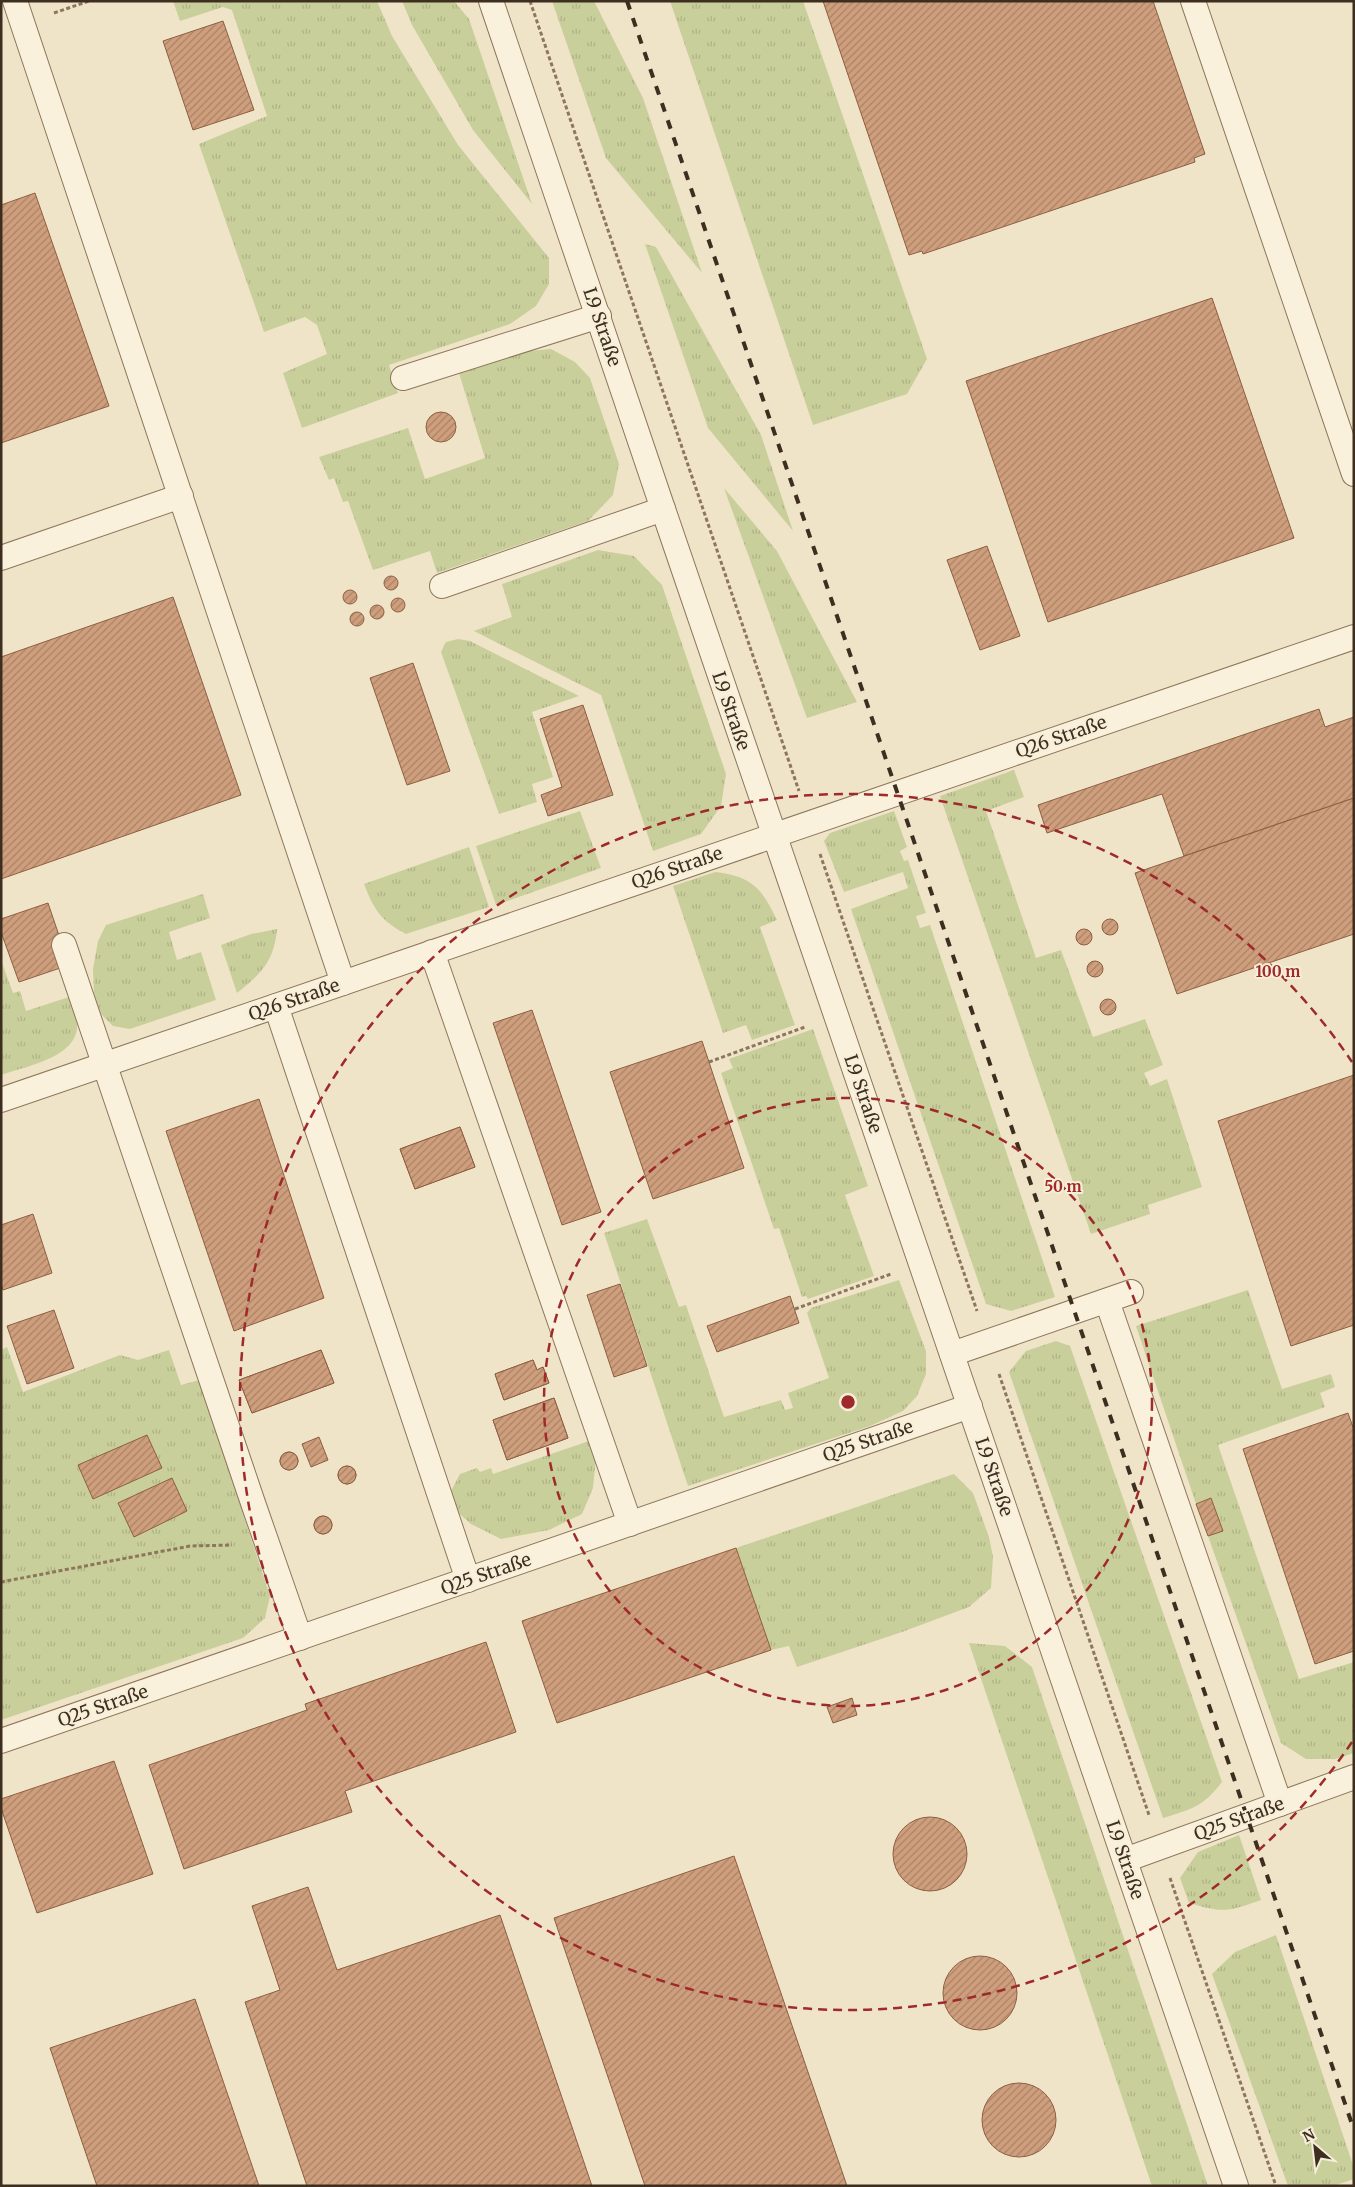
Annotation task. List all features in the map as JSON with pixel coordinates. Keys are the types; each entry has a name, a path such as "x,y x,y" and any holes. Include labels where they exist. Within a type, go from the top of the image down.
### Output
{"lane":[{"path":"16,1 343,983"},
{"name":"L9 Straße","path":"491,1 1236,2186"},
{"path":"1193,1 1354,474"},
{"path":"403,378 598,316"},
{"path":"1,558 181,496"},
{"path":"442,586 663,510"},
{"name":"Q26 Straße","path":"1,1100 1354,637"},
{"path":"64,945 300,1638"},
{"path":"432,952 630,1524"},
{"path":"276,1006 468,1580"},
{"path":"952,1354 1131,1292"},
{"path":"1106,1301 1280,1804"},
{"name":"Q25 Straße","path":"1,1741 970,1406"},
{"name":"Q25 Straße","path":"1125,1860 1354,1777"}],"path":[{"path":"530,1 1276,2186"},
{"path":"709,1062 837,1016"},
{"path":"795,1309 921,1264"},
{"path":"1,1582 190,1546 267,1544"}],"green space":[{"path":"173,1 377,1 392,36 458,145 549,258 549,284 536,306 510,324 389,365 398,393 302,428 283,373 327,354 317,325 305,317 264,332 199,144 267,116 232,10 223,7 180,21"},
{"path":"402,1 454,1 469,19 532,204 473,130 412,25"},
{"path":"552,1 594,1 643,98 702,273 606,158"},
{"path":"670,1 803,1 927,359 907,394 813,425"},
{"path":"645,244 656,247 761,435 793,531 708,428"},
{"path":"551,349 575,362 590,378 619,464 613,495 588,521 437,573 430,551 373,570 348,501 343,502 334,478 329,480 319,457 408,428 425,479 485,458 459,373 519,352"},
{"path":"724,488 777,551 857,702 807,718"},
{"path":"598,550 634,556 662,585 726,774 721,806 701,834 653,851 601,695 474,631 512,617 502,584"},
{"path":"458,639 470,641 579,696 532,712 553,777 532,784 537,802 499,814 441,652 446,642"},
{"path":"1014,770 1024,797 986,811 1036,958 1061,950 1093,1037 1145,1019 1163,1065 1144,1073 1150,1086 1167,1079 1202,1187 1148,1205 1150,1214 1091,1234 940,796"},
{"path":"580,811 601,868 496,905 476,846"},
{"path":"894,811 907,847 900,851 904,861 908,860 926,913 916,916 920,928 930,925 1055,1297 1011,1311 986,1304 851,909 908,888 903,872 844,892 824,841 830,833"},
{"path":"469,847 489,907 406,934 379,914 364,884"},
{"path":"715,872 738,877 754,885 772,909 777,920 760,927 795,1025 752,1040 746,1025 723,1033 673,886"},
{"path":"203,894 210,918 169,932 177,960 201,952 216,1000 130,1029 113,1026 101,1014 94,993 93,969 98,941 106,925"},
{"path":"277,929 270,958 260,972 237,993 221,945 251,934"},
{"path":"1,960 13,993 20,991 26,1011 69,997 77,1023 76,1035 61,1052 37,1064 1,1075"},
{"path":"813,1029 868,1186 845,1195 874,1276 808,1299 806,1296 802,1297 779,1228 774,1229 721,1073 733,1068 729,1059"},
{"path":"647,1219 679,1307 686,1305 724,1417 781,1400 785,1410 793,1408 788,1393 829,1378 807,1313 811,1308 899,1280 926,1351 926,1374 917,1396 903,1411 870,1426 688,1486 604,1233"},
{"path":"1248,1290 1282,1389 1331,1374 1335,1387 1320,1393 1325,1407 1218,1445 1299,1679 1354,1662 1354,1753 1335,1759 1306,1759 1281,1743 1208,1536 1222,1531 1211,1498 1196,1504 1136,1326"},
{"path":"1056,1341 1070,1346 1222,1782 1203,1802 1163,1818 1009,1372 1026,1351"},
{"path":"7,1347 23,1392 120,1355 138,1360 169,1350 181,1385 199,1380 270,1596 265,1618 243,1638 1,1720 1,1350"},
{"path":"589,1441 596,1456 593,1488 582,1514 549,1530 501,1539 471,1524 454,1509 451,1491 460,1474 477,1468 480,1472 491,1468 493,1474"},
{"path":"954,1474 973,1493 989,1537 993,1557 991,1588 969,1607 902,1632 797,1667 789,1646 771,1650 736,1548"},
{"path":"969,1643 1005,1646 1032,1667 1208,2186 1152,2186"},
{"path":"1239,1835 1261,1900 1225,1910 1189,1903 1180,1878 1198,1852"},
{"path":"1276,1935 1354,2168 1354,2179 1333,2186 1288,2186 1212,1974 1235,1952"}],"building":[{"path":"823,1 1153,1 1205,154 1194,158 1195,162 923,254 922,251 909,255"},
{"path":"223,21 254,110 193,130 163,41"},
{"path":"35,193 109,406 1,443 1,205"},
{"path":"1212,298 1294,538 1048,622 966,381"},
{"path":"441,412 447,413 455,421 455,433 447,441 441,442 435,441 427,433 426,427 427,421 435,413"},
{"path":"987,546 1020,636 980,650 947,560"},
{"path":"388,576 394,576 398,583 394,590 388,590 384,586 384,580"},
{"path":"347,590 353,590 357,597 353,604 347,604 343,600 343,594"},
{"path":"173,597 241,795 1,879 1,657"},
{"path":"395,598 401,598 405,605 401,612 395,612 391,608 391,602"},
{"path":"374,605 380,605 384,612 380,619 374,619 370,615 370,609"},
{"path":"354,612 360,612 364,619 360,626 354,626 350,622 350,616"},
{"path":"413,663 450,771 407,785 370,678"},
{"path":"583,705 613,795 548,816 541,795 562,787 540,719"},
{"path":"1319,709 1325,727 1354,717 1354,798 1184,856 1162,794 1047,833 1038,805"},
{"path":"1354,798 1354,934 1177,994 1135,873"},
{"path":"48,903 69,965 19,982 1,932 1,919"},
{"path":"1107,919 1113,919 1118,924 1116,933 1107,935 1102,930 1102,924"},
{"path":"1081,929 1087,929 1092,934 1090,943 1081,945 1076,940 1076,934"},
{"path":"1092,961 1098,961 1103,966 1101,975 1092,977 1087,972 1087,966"},
{"path":"1105,999 1111,999 1116,1004 1114,1013 1105,1015 1100,1010 1100,1004"},
{"path":"532,1010 601,1212 562,1225 493,1023"},
{"path":"702,1041 744,1168 653,1199 610,1072"},
{"path":"1354,1075 1354,1325 1291,1346 1218,1121"},
{"path":"259,1099 324,1298 234,1331 166,1131"},
{"path":"460,1127 475,1167 415,1189 400,1149"},
{"path":"460,1127 475,1167 415,1189 400,1149"},
{"path":"33,1214 52,1273 3,1290 1,1284 1,1225"},
{"path":"620,1284 647,1366 614,1377 587,1295"},
{"path":"790,1296 799,1323 717,1352 707,1326"},
{"path":"54,1310 74,1368 27,1384 7,1326"},
{"path":"321,1350 334,1383 252,1413 239,1380"},
{"path":"321,1350 334,1383 252,1413 239,1380"},
{"path":"533,1360 537,1370 543,1367 549,1383 504,1400 495,1374"},
{"path":"533,1360 537,1370 543,1367 549,1383 504,1400 495,1374"},
{"path":"554,1398 568,1438 507,1460 493,1420"},
{"path":"554,1398 568,1438 507,1460 493,1420"},
{"path":"1348,1413 1354,1430 1354,1651 1315,1664 1243,1449"},
{"path":"147,1435 162,1468 93,1499 78,1465"},
{"path":"319,1437 328,1460 311,1467 302,1444"},
{"path":"289,1452 295,1455 298,1461 295,1467 289,1470 283,1467 280,1461 283,1455"},
{"path":"289,1452 295,1455 298,1461 295,1467 289,1470 283,1467 280,1461 283,1455"},
{"path":"347,1466 353,1469 356,1475 353,1481 347,1484 341,1481 338,1475 341,1469"},
{"path":"347,1466 353,1469 356,1475 353,1481 347,1484 341,1481 338,1475 341,1469"},
{"path":"172,1478 187,1511 134,1537 118,1503"},
{"path":"1211,1498 1223,1531 1208,1536 1196,1504"},
{"path":"323,1516 329,1519 332,1525 329,1531 323,1534 317,1531 314,1525 317,1519"},
{"path":"323,1516 329,1519 332,1525 329,1531 323,1534 317,1531 314,1525 317,1519"},
{"path":"736,1548 771,1650 557,1723 522,1621"},
{"path":"486,1642 516,1732 345,1791 352,1812 184,1869 149,1765 307,1710 305,1704"},
{"path":"852,1698 857,1715 833,1723 827,1707"},
{"path":"114,1761 153,1874 37,1913 1,1808 1,1799"},
{"path":"923,1817 937,1817 951,1823 961,1833 967,1847 965,1868 951,1885 937,1891 923,1891 909,1885 899,1875 893,1861 893,1847 899,1833 909,1823"},
{"path":"734,1856 847,2186 645,2186 554,1918"},
{"path":"308,1887 337,1970 500,1915 592,2186 307,2186 245,2002 280,1990 252,1906"},
{"path":"973,1956 987,1956 1001,1962 1011,1972 1017,1986 1015,2007 1001,2024 987,2030 973,2030 959,2024 949,2014 943,2000 943,1986 949,1972 959,1962"},
{"path":"195,1999 259,2186 97,2186 50,2048"},
{"path":"1012,2083 1026,2083 1040,2089 1050,2099 1056,2113 1054,2134 1040,2151 1026,2157 1012,2157 998,2151 988,2141 982,2127 982,2113 988,2099 998,2089"}],"railway":[{"path":"627,1 1354,2130"}]}
